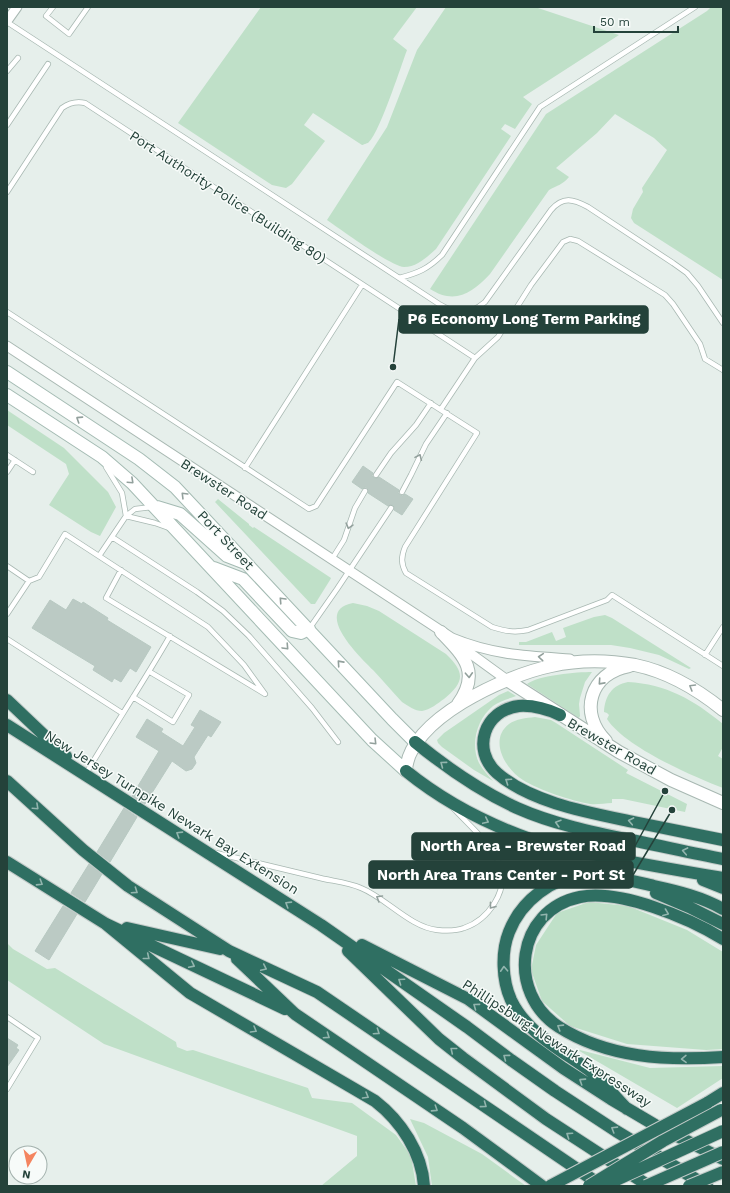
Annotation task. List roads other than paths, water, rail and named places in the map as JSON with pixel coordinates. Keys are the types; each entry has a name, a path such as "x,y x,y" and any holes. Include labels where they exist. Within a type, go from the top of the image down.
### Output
{"highway":[{"path":"7,700 85,775"},
{"path":"560,715 545,709 525,706 510,708 497,714 488,725 484,737 484,750 492,768 503,778 516,786 536,796 563,806 683,832 723,839"},
{"path":"7,712 85,775"},
{"name":"New Jersey Turnpike Newark Bay Extension","path":"7,725 321,925"},
{"path":"416,742 450,770 508,804 534,815 596,833 723,859"},
{"path":"406,771 445,799 487,822 531,839 563,848 723,878"},
{"path":"7,781 99,865 147,899 229,951 317,992 603,1186 723,1131"},
{"path":"7,862 106,924 295,1014 463,1128 542,1186"},
{"path":"644,864 688,876 723,888"},
{"path":"627,1109 590,1071 552,1045 526,1022 511,999 504,975 504,950 508,934 515,919 525,905 538,893 566,879 585,876 603,876 660,887 697,898 723,909"},
{"path":"603,876 657,893 701,912 723,924"},
{"path":"723,939 695,925 643,904 605,896 580,896 565,901 550,910 540,921 531,935 526,947 524,968 530,995 546,1017 567,1032 587,1041 619,1052 640,1056 673,1059 723,1057"},
{"path":"106,924 229,951 295,1014"},
{"path":"106,924 190,993 375,1101 384,1108 393,1117 413,1148 423,1173 424,1186"},
{"path":"321,925 439,1039 478,1070 546,1119 648,1186 723,1152"},
{"path":"321,925 466,1026 555,1091 616,1131 708,1186"},
{"name":"Phillipsburg-Newark Expressway","path":"321,925 468,999 563,1068 627,1109 723,1159"},
{"path":"550,1186 707,1103 723,1093"},
{"path":"589,1186 663,1141 722,1109"},
{"path":"689,1186 723,1172"}],"main road":[{"name":"Port Street","path":"7,372 164,477 186,498 309,629 388,716 416,742"},
{"name":"Port Street","path":"7,395 119,470 156,507 372,740 406,771"},
{"path":"156,507 180,514 227,556 249,565"},
{"path":"212,567 243,579 292,631 301,633 309,629"},
{"path":"441,632 462,656 469,671 469,684 462,698 455,707"},
{"name":"Brewster Road","path":"406,771 408,757 416,742 436,722 455,707 507,680 551,666 594,662 635,665 659,672 683,682 701,693 723,710"},
{"path":"619,752 599,733 591,716 591,703 595,690 604,678 616,670 635,665"},
{"name":"Brewster Road","path":"507,680 619,752 671,780 723,803"}],"street":[{"path":"7,22 13,9"},
{"name":"Brewster Road","path":"7,346 441,632 507,680"},
{"name":"Brewster Road","path":"441,632 464,643 496,652 594,662"}],"lane":[{"path":"53,7 46,16 69,34 88,7"},
{"path":"399,278 416,274 427,268 442,255 540,107 695,7"},
{"path":"7,22 445,308 457,313 472,312 490,298 555,206 563,201 572,201 588,208 680,268 698,286 723,323"},
{"path":"7,71 18,58"},
{"path":"7,125 48,64"},
{"name":"Port Authority Police (Building 80)","path":"7,192 62,108 70,103 80,102 89,106 474,358"},
{"path":"441,409 474,358 498,337 535,280 563,242 570,239 578,241 665,295 673,304 700,344 705,359 723,370"},
{"path":"244,468 362,285"},
{"path":"7,312 244,468 307,508 312,509 316,506 397,382 478,433 405,547 401,560 402,566 406,573 492,627 505,631 517,632 528,630 607,600 612,595 723,666"},
{"path":"376,475 388,457 416,425 431,403"},
{"path":"402,492 426,444 447,413"},
{"path":"7,455 32,472"},
{"path":"99,456 122,493 126,516"},
{"path":"7,472 15,460"},
{"path":"332,560 344,540 355,508 365,491"},
{"path":"99,556 126,516 135,509 156,507"},
{"path":"309,629 391,508"},
{"path":"126,516 155,523 179,532"},
{"path":"7,614 29,581 39,577 65,534 121,570 208,627 244,665 265,694 106,598 121,570"},
{"path":"112,537 197,592 223,611 249,636 312,708 338,742"},
{"path":"7,566 29,581"},
{"path":"705,655 723,628"},
{"path":"85,775 122,713 150,672 170,636"},
{"path":"7,639 122,713"},
{"path":"133,697 173,722 189,696 150,672"},
{"path":"204,850 360,888 426,927 436,930 458,930 475,922 491,908 498,898 501,888 501,870 499,864 486,844 445,799"},
{"path":"7,1017 38,1038 7,1089"}],"place":[{"name":"P6 Economy Long Term Parking","path":"393,367"},
{"name":"North Area - Brewster Road","path":"665,791"},
{"name":"North Area Trans Center - Port St","path":"672,810"}]}
